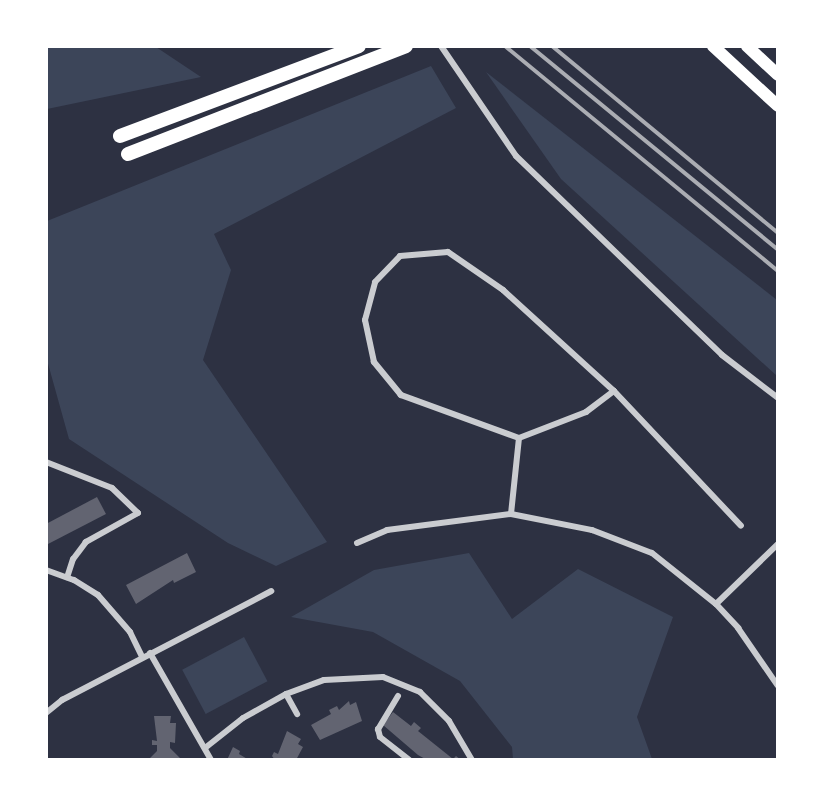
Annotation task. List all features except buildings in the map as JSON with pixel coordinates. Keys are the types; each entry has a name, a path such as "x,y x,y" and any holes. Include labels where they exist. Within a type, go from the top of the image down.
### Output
{"highway":[{"path":"120,136 359,46"},
{"path":"128,154 406,46"}],"main road":[{"path":"712,46 777,106"},
{"path":"747,46 777,75"}],"street":[{"path":"441,46 516,156 722,355 777,398"},
{"path":"614,391 586,412 519,438 401,395 374,362 365,320 375,282 400,256 448,252 503,290 614,391 741,526"},
{"path":"512,514 519,438"},
{"path":"46,462 112,488 138,513 86,542 73,559 67,577"},
{"path":"357,543 387,530 512,514 592,530 652,553 716,604 738,628 777,686"},
{"path":"716,604 777,544"},
{"path":"46,570 87,587 111,607 142,657"},
{"path":"46,713 62,700 271,591"},
{"path":"150,653 211,759"},
{"path":"205,748 243,718 285,694 324,680 383,677 420,692 449,721 472,759"},
{"path":"285,694 297,714"},
{"path":"398,696 378,729 380,737 409,759"}],"shaded area":[{"path":"46,47 156,47 201,77 47,109"},
{"path":"431,66 456,108 214,234 231,270 203,360 327,542 276,566 228,543 69,439 47,360 47,221"},
{"path":"486,72 777,300 777,376 561,179"},
{"path":"469,553 512,619 578,569 673,617 637,717 652,759 513,759 512,747 460,681 373,632 291,617 374,570"},
{"path":"244,637 267,681 206,714 182,670"}],"railway":[{"path":"505,46 778,271"},
{"path":"530,46 778,250"},
{"path":"552,46 778,233"}]}
